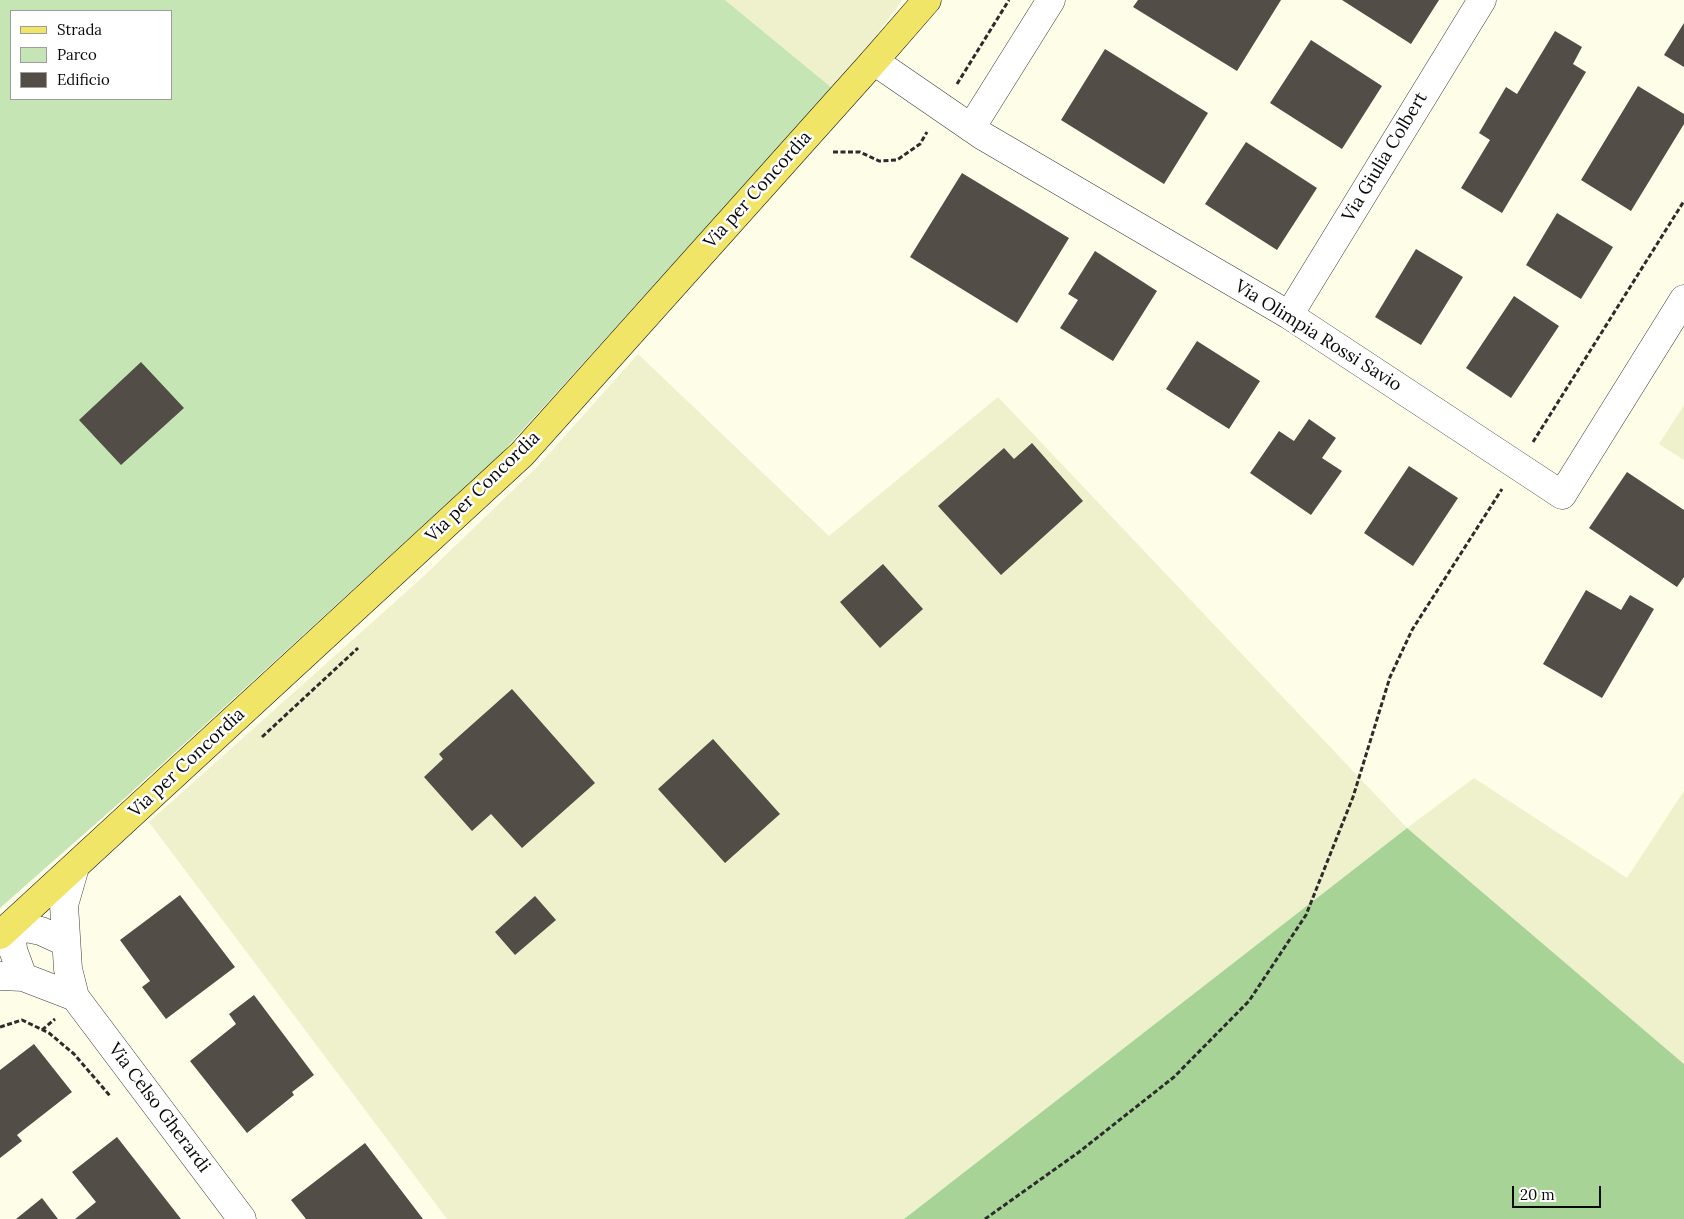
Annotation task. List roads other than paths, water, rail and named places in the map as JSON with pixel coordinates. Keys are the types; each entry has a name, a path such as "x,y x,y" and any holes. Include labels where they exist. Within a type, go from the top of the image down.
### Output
{"main road":[{"name":"Via per Concordia","path":"6,930 522,454 927,0"}],"street":[{"path":"971,128 1051,0"},
{"name":"Via Giulia Colbert","path":"1289,315 1482,0"},
{"name":"Via Olimpia Rossi Savio","path":"874,61 971,128 1289,315 1562,495 1684,299"},
{"name":"Via Celso Gherardi","path":"75,867 64,905 68,969 75,997 242,1219"},
{"path":"65,942 41,930 6,930 12,950 11,976 75,997"}]}
